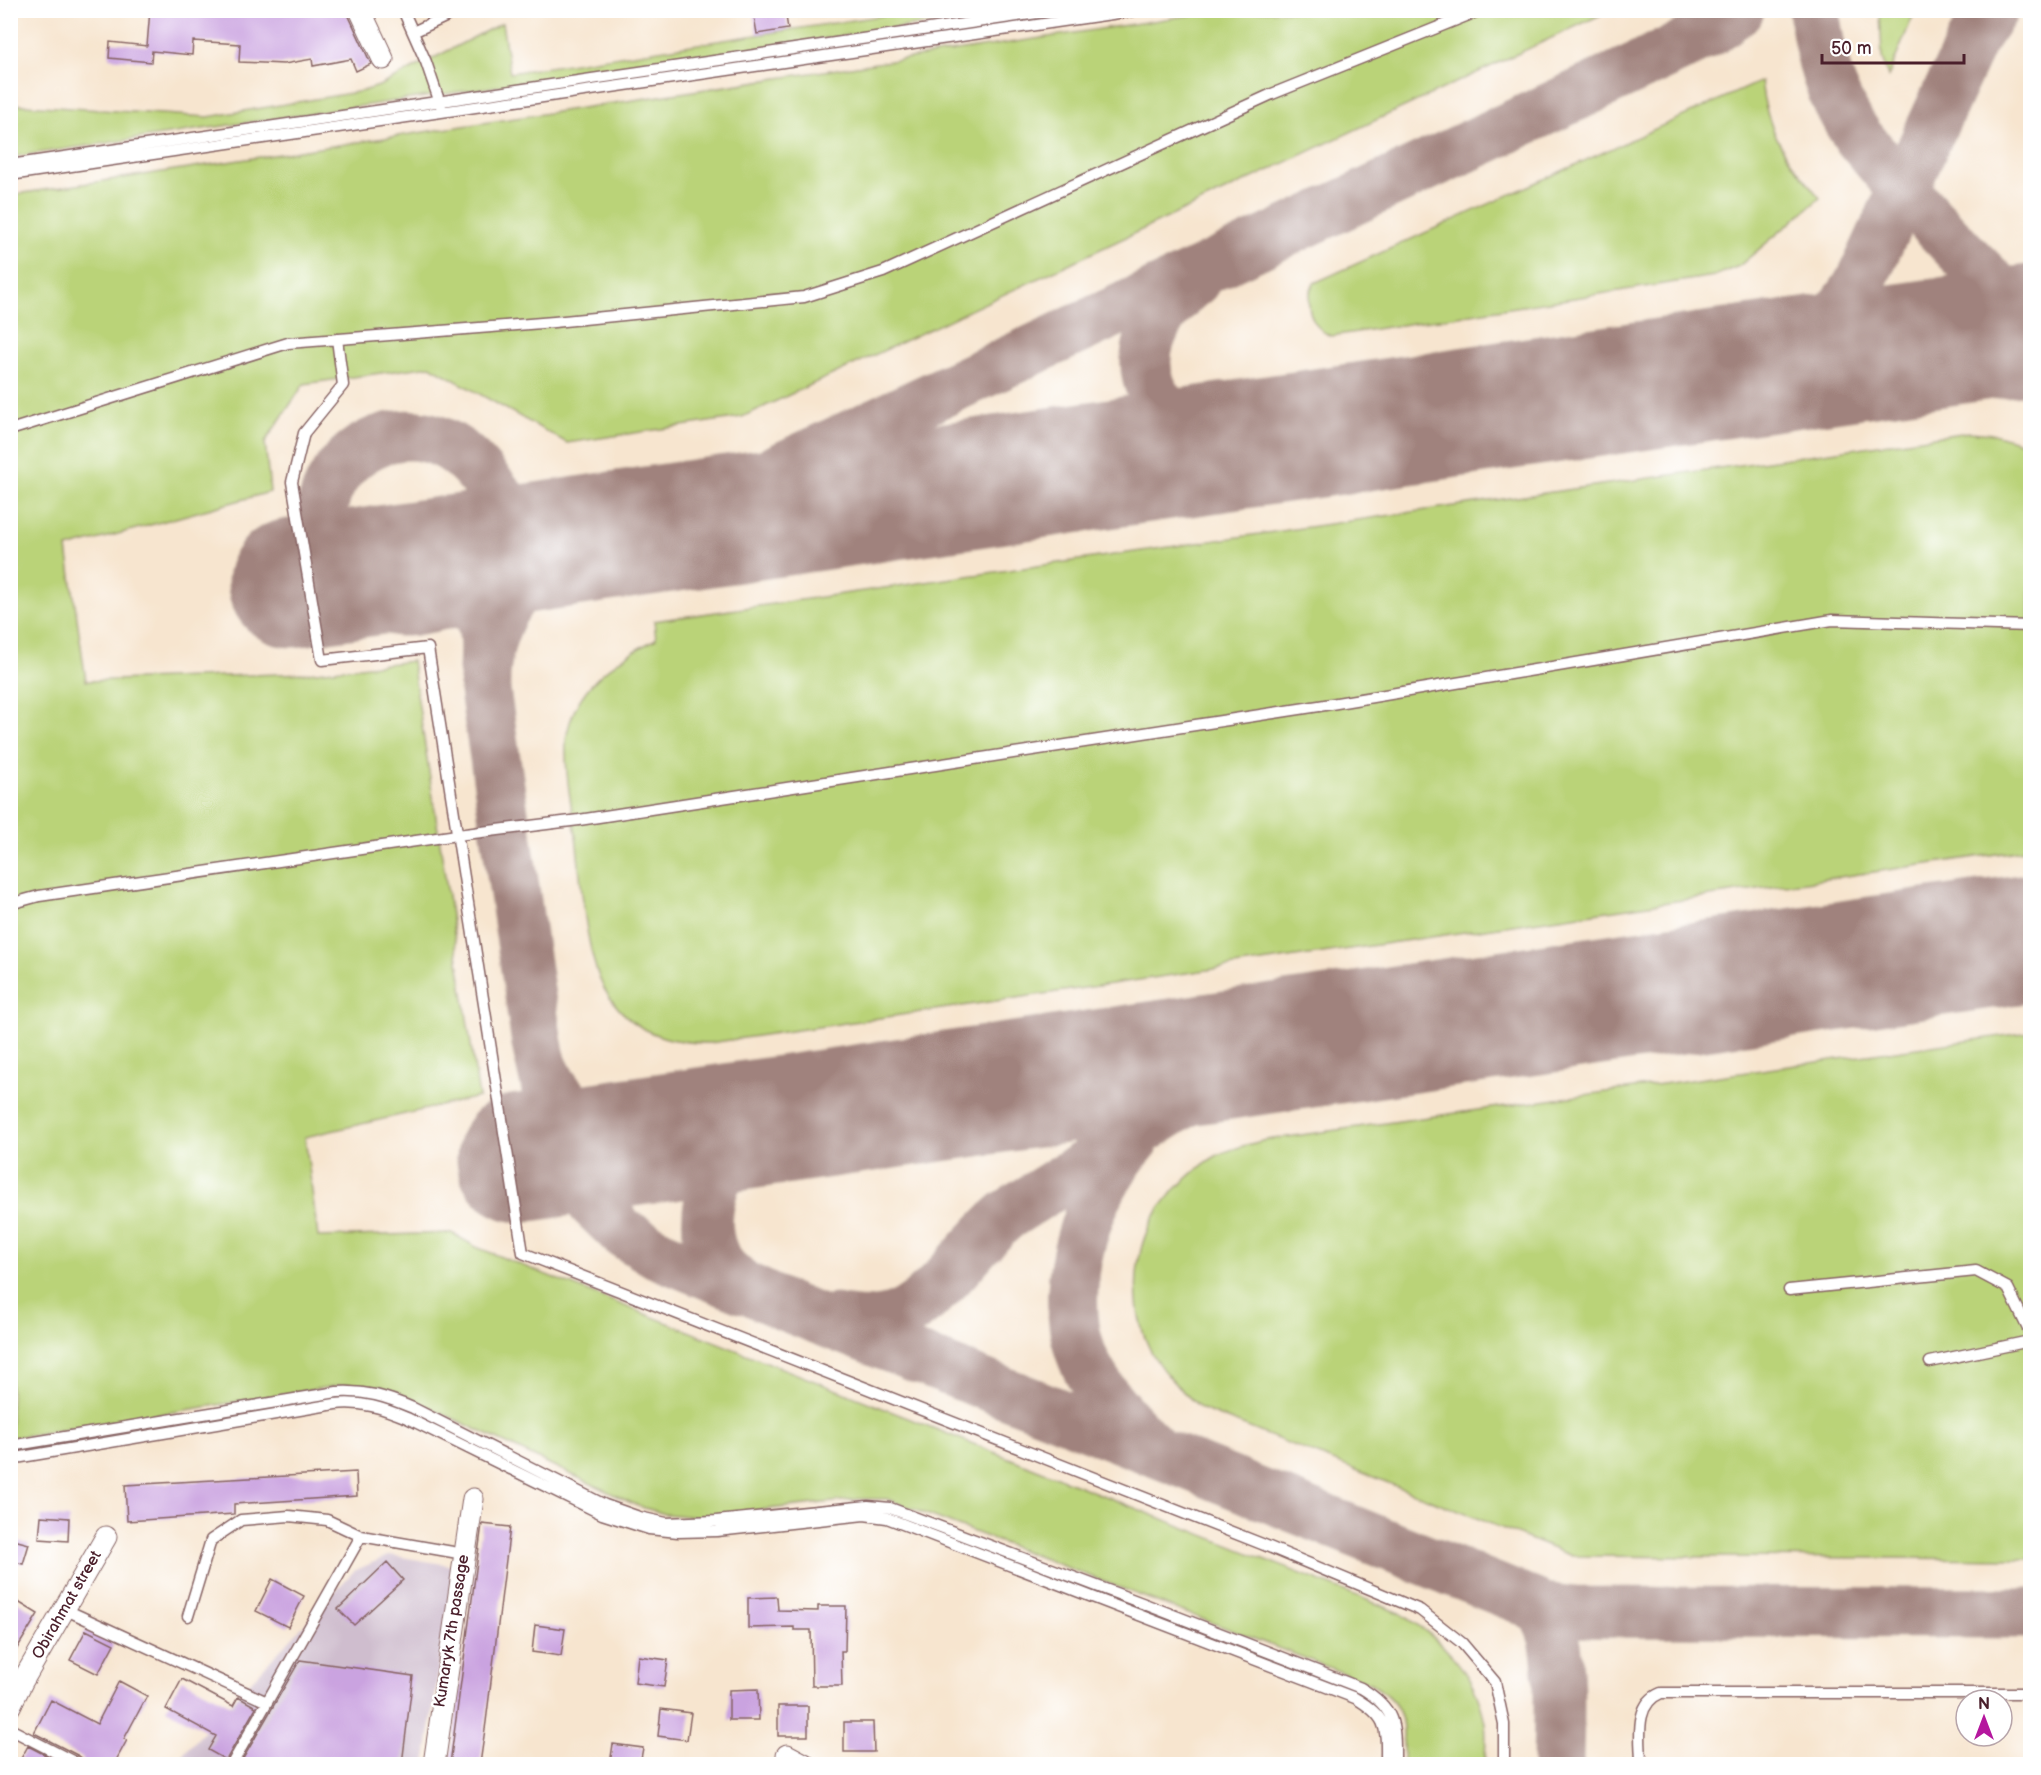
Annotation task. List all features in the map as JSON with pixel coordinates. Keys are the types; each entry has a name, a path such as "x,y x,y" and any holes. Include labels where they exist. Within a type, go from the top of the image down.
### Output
{"street":[{"path":"360,10 383,59"},
{"name":"Kumaryk 7th passage","path":"434,1764 473,1498"},
{"name":"Obirahmat street","path":"10,1706 106,1537"}],"lane":[{"path":"403,10 441,107"},
{"path":"413,32 445,18 454,10"},
{"path":"10,175 1058,10"},
{"path":"10,165 1139,10"},
{"path":"10,430 288,344 804,297 884,272 1272,94 1481,10"},
{"path":"337,339 343,385 304,433 292,482 322,660 428,648 523,1253 1262,1544 1420,1610 1462,1643 1495,1682 1504,1724 1504,1764"},
{"path":"10,904 51,894 457,835 579,820 1319,706 1832,620 2031,626"},
{"path":"1789,1290 1976,1271 2008,1288 2031,1333"},
{"path":"1930,1362 2031,1341"},
{"path":"10,1446 337,1392 366,1392 385,1396 413,1408 605,1505 656,1522 716,1521 868,1506 890,1508 1131,1598 1361,1688 1380,1701 1390,1713 1395,1734 1395,1764"},
{"path":"10,1459 335,1404 364,1403 407,1418 602,1514 649,1529 678,1532 717,1531 854,1516 887,1518 1355,1698 1376,1712 1383,1722 1386,1764"},
{"path":"188,1616 212,1540 241,1520 289,1516 327,1520 361,1536 464,1554"},
{"path":"232,1764 361,1536"},
{"path":"64,1609 267,1702"},
{"path":"1641,1764 1642,1714 1649,1701 1661,1693 2031,1693"},
{"path":"10,1729 76,1763"}],"shaded area":[{"path":"390,1555 454,1566 425,1764 174,1764 354,1571"}],"green space":[{"path":"912,11 1014,11 11,157 10,104 208,117 363,91 379,86 502,23 510,73"},
{"path":"1218,11 1609,11 742,417 567,443 430,366 304,384 265,442 270,492 67,548 86,681 307,673 412,661 479,1097 305,1137 318,1237 452,1233 476,1247 1400,1613 1443,1646 1474,1688 1485,1723 1485,1764 1403,1764 1403,1727 1398,1708 1392,1700 1370,1683 887,1499 860,1499 696,1517 665,1514 638,1506 393,1390 380,1386 348,1384 11,1438 11,195"},
{"path":"1880,11 1915,11 1888,77 1882,58"},
{"path":"1761,81 1768,116 1780,145 1820,198 1739,266 1714,276 1331,336 1313,321 1309,298 1314,283"},
{"path":"1969,432 1994,434 2030,445 2030,849 710,1043 666,1038 640,1027 618,1008 600,980 585,919 567,774 566,739 573,714 587,689 607,669 656,639 654,621"},
{"path":"2030,1032 2030,1559 1572,1556 1202,1409 1163,1370 1146,1339 1140,1321 1136,1284 1142,1247 1148,1230 1162,1205 1181,1184 1209,1160 1230,1150 1266,1140"}],"building":[{"path":"150,10 346,10 371,64 356,71 351,59 313,66 312,59 284,64 239,62 240,44 193,41 192,55 152,51 151,62 109,58 110,42 147,46"},
{"path":"753,10 785,10 788,29 757,34"},
{"path":"356,1472 357,1496 234,1504 234,1514 127,1521 125,1485"},
{"path":"41,1516 69,1518 68,1541 39,1539"},
{"path":"482,1524 510,1527 486,1722 480,1764 450,1764"},
{"path":"10,1539 29,1544 23,1564 10,1561"},
{"path":"387,1562 403,1580 354,1625 338,1609"},
{"path":"272,1579 304,1596 288,1627 256,1611"},
{"path":"10,1597 38,1614 10,1660"},
{"path":"777,1597 778,1610 818,1611 818,1606 846,1606 845,1651 841,1651 842,1686 812,1686 811,1630 794,1630 794,1627 748,1628 748,1598"},
{"path":"535,1625 565,1629 561,1656 532,1652"},
{"path":"86,1630 114,1644 98,1674 70,1660"},
{"path":"638,1656 668,1660 664,1687 635,1683"},
{"path":"300,1660 413,1676 402,1764 240,1764"},
{"path":"182,1679 233,1706 238,1697 256,1707 226,1760 208,1750 216,1736 166,1709"},
{"path":"119,1681 147,1696 124,1739 127,1740 114,1764 83,1764 83,1759 79,1756 34,1733 51,1700 97,1724"},
{"path":"758,1689 759,1720 729,1720 729,1690"},
{"path":"778,1706 808,1706 808,1736 778,1736"},
{"path":"661,1709 691,1713 687,1740 658,1736"},
{"path":"844,1722 873,1722 874,1752 844,1752"},
{"path":"613,1744 643,1748 640,1764 610,1764"},
{"path":"28,1746 63,1764 18,1764"}],"taxiway":[{"path":"646,531 1676,49 1712,30 1739,10"},
{"path":"1814,10 1823,62 1833,92 1859,138 1942,232 2030,319"},
{"path":"1731,373 1772,360 1808,340 1839,313 1852,296 1863,277 1972,40 1993,10"},
{"path":"1195,281 1167,308 1149,341 1146,358 1147,375 1154,393 1175,419 1201,436 1231,442 1271,440"},
{"path":"484,668 483,628 476,613 470,608 463,605 445,604 399,611 380,606 363,598 349,587 337,572 322,539 321,520 324,501 331,483 341,468 354,455 370,445 387,438 406,435 424,437 443,443 467,459 507,506 523,532 526,546 525,560 510,598"},
{"path":"605,537 558,555 526,580 502,612 494,630 486,670 485,690 537,1044 561,1152 581,1188 593,1204 622,1232 658,1254 744,1289"},
{"path":"836,1319 860,1322 885,1321 900,1316 915,1307 929,1296 1007,1215 1269,1049"},
{"path":"545,1071 567,1103 601,1127 632,1136 677,1135"},
{"path":"802,1117 765,1126 746,1137 734,1149 715,1181 707,1219 714,1255 724,1270 744,1286 783,1305 1544,1608 1575,1612 2030,1613"},
{"path":"1133,1142 1103,1185 1082,1238 1075,1266 1074,1322 1079,1347 1099,1387 1119,1413 1151,1446"},
{"path":"1528,1603 1543,1613 1555,1643 1559,1686 1558,1764"}],"runway":[{"path":"292,583 2030,329"},
{"path":"521,1158 2030,938"}]}
